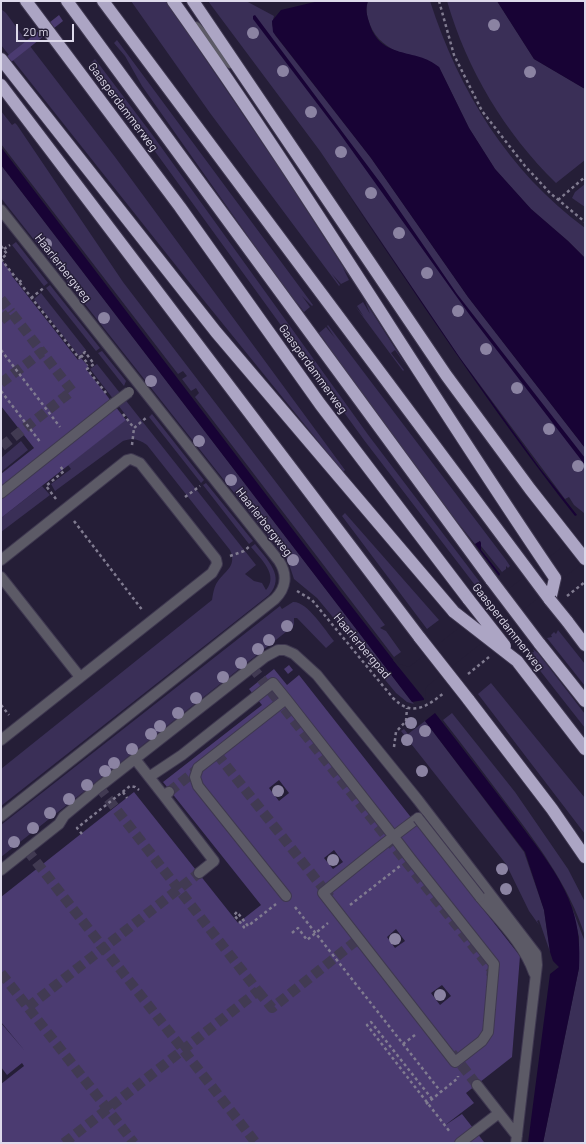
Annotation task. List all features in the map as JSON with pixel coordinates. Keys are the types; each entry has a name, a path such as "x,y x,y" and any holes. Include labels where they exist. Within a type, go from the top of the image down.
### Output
{"highway":[{"name":"Gaasperdammerweg","path":"26,1 147,163 320,404 469,600 585,748"},
{"name":"Gaasperdammerweg","path":"67,1 492,582 585,701"},
{"path":"103,1 348,332 585,645"},
{"path":"193,1 442,369 560,528 585,559"},
{"path":"175,3 284,163 463,442 555,578 550,600"},
{"path":"1,59 216,332 454,612 517,661"},
{"path":"1,85 420,638 552,809 585,857"}],"street":[{"path":"175,3 252,87"},
{"name":"Haarlerbergweg","path":"1,210 281,564 285,578 284,586"},
{"path":"1,493 138,384"},
{"path":"1,560 127,460 136,460 216,559 216,569 212,573 1,740"},
{"path":"1,577 80,677"},
{"path":"1,816 275,600 284,586"},
{"path":"1,870 59,824 64,816 265,657 278,650 285,650 294,654 317,675 530,944 536,954 535,977 517,1140"},
{"path":"148,777 182,755 273,683 286,699 394,837 410,858 494,964 488,1032 482,1041 455,1062 323,893 394,837 414,821 418,818 526,954 535,977"},
{"path":"286,699 198,768 196,777 198,786 286,896"},
{"path":"135,759 148,777 166,794 214,861 199,873"},
{"path":"477,1085 499,1113 517,1140"},
{"path":"457,1140 499,1113"}],"path":[{"path":"439,1 454,55 482,111 524,166 558,200 585,222"},
{"path":"558,200 585,177"},
{"path":"4,249 11,243"},
{"path":"1,246 7,254 1,259 79,358 85,352 90,358 94,364 87,369 107,394"},
{"path":"19,282 24,279"},
{"path":"31,298 46,286"},
{"path":"1,350 69,439"},
{"path":"90,358 94,355"},
{"path":"82,356 88,364 86,365"},
{"path":"1,391 64,471 46,486 151,621"},
{"path":"122,413 134,428 142,421"},
{"path":"244,551 251,545"},
{"name":"Haarlerbergpad","path":"284,586 304,594 312,600 393,698 408,708"},
{"path":"384,759 393,751 396,732 405,724 408,708 420,709 428,705"},
{"path":"73,831 77,828 82,834 77,828 132,786 142,795"},
{"path":"123,792 127,798"},
{"path":"345,910 410,858"},
{"path":"243,928 244,927 234,915 237,912 248,926 286,896 441,1092"},
{"path":"292,933 298,928 307,940 333,919"},
{"path":"432,1099 374,1025 371,1022 367,1025 457,1140"},
{"path":"426,1104 458,1078 455,1062"}],"shaded area":[{"path":"131,1 166,1 280,169 351,279 343,268 349,280 341,284 332,274 340,285 339,286 210,113"},
{"path":"208,1 246,1 274,16 272,24 275,35 371,158 468,297 585,448 584,513 574,505 569,497 565,499 460,358 320,151"},
{"path":"319,1 368,1 366,9 369,22 374,34 381,43 400,52 430,61 439,67 469,128 495,169 531,209 585,258 585,448 468,297 371,158 273,32 272,21 281,10"},
{"path":"368,1 430,1 456,66 471,97 490,127 510,155 532,181 557,206 585,228 585,258 531,209 495,169 469,128 439,67 396,51 379,39 372,30 368,19 366,10"},
{"path":"447,1 497,1 534,59 585,89 585,160 556,183 537,164 520,143 504,122 490,99 465,52"},
{"path":"497,1 585,1 585,89 534,59"},
{"path":"1,9 6,13 115,157 345,470 343,472 193,287 1,45"},
{"path":"255,15 382,185 457,294 585,458 585,465 469,314 338,131 253,19 253,16"},
{"path":"117,40 313,305 312,306 302,296 310,307 304,312 296,301 303,312 302,313 142,86 125,56 114,43"},
{"path":"95,59 151,133 369,436 482,585 478,589 364,440 91,63"},
{"path":"1,111 12,125 15,123 17,125 123,282 385,625 380,628 386,631 401,652 394,657 195,397 199,393 196,388 191,391 182,379 187,376 183,371 178,374 1,144"},
{"path":"1,147 398,666 423,687 424,700 412,702 1,165"},
{"path":"1,165 414,704 407,702 396,693 317,598 294,579 288,561 1,198"},
{"path":"336,176 460,358 539,467 577,515 575,516 543,475 482,391"},
{"path":"585,184 585,207 572,198 575,192"},
{"path":"16,242 48,283 44,286 12,245"},
{"path":"50,285 100,348 96,351 46,288"},
{"path":"41,293 86,350 79,356 34,299"},
{"path":"365,301 407,367 395,350 391,353 404,370 403,371 355,306 364,317 357,306 363,302 370,314"},
{"path":"328,325 506,560 510,566 508,568 506,566 506,569 502,572 481,546 480,541 475,544 317,334 327,344 319,333 326,327 335,338 327,326"},
{"path":"102,351 126,381 124,386 98,353"},
{"path":"97,364 256,565 245,574 254,581 262,583 266,590 271,579 270,573 264,562 251,547 255,544 273,568 276,581 274,588 269,595 1,806 1,769 212,600 217,583 230,567 232,560 230,550 147,445 141,441 132,439 123,441 55,491 51,484 71,469 68,465 128,418 90,369"},
{"path":"152,414 204,480 201,483 149,417"},
{"path":"21,441 28,450 1,472 1,458"},
{"path":"206,483 253,541 249,544 203,485"},
{"path":"42,486 50,495 1,532 1,518"},
{"path":"345,513 439,620 427,629 342,516"},
{"path":"480,541 481,550 500,574 499,576 475,544"},
{"path":"293,602 304,606 310,611 334,641 326,648 297,618 294,618 294,625 291,628 1,857 1,825 280,606 282,609"},
{"path":"558,630 585,664 585,686 547,638 552,637 551,635 554,632 556,634"},
{"path":"533,649 538,653 585,714 585,728 527,654 534,652"},
{"path":"491,683 585,798 585,834 478,694"},
{"path":"435,713 548,861 569,899 576,923 579,968 543,1143 528,1143 550,974 559,967 553,961 550,952 544,910 525,852 425,721"},
{"path":"452,713 515,792 568,869 585,902 585,936 570,899 539,848 443,720"},
{"path":"425,721 524,852 544,910 550,952 539,920 537,921 539,925 529,911 506,864 401,731 404,729 408,734"},
{"path":"572,908 585,942 585,1143 543,1143 579,968 579,937"}],"pier":[{"path":"585,529 585,561 425,688 426,701 393,660 395,658 399,664 409,667"}],"building":[{"path":"59,15 63,21 1,70 1,61"},
{"path":"1,259 13,275 12,276 78,360 81,358 87,365 88,367 86,369 126,420 1,518 1,474 34,448 1,406"},
{"path":"289,665 293,670 288,674 284,669"},
{"path":"274,669 287,685 299,675 520,956 512,1057 466,1093 474,1103 444,1126 462,1114 484,1142 1,1143 1,1084 24,1066 22,1063 7,1075 1,1067 1,1023 25,1051 1,1022 1,897 134,792 238,923 261,905 163,782 262,705 249,689","holes":["279,780 289,793 279,801 269,788","334,850 343,862 333,869 324,858","396,929 405,941 395,948 387,937","442,985 451,996 440,1005 431,993"]}],"tunnel":[{"path":"1,299 11,312"},
{"path":"1,320 11,312 42,352"},
{"path":"1,383 42,352 72,391 1,447"},
{"path":"252,667 280,703"},
{"path":"274,708 280,703 492,970 491,978"},
{"path":"217,754 330,897"},
{"path":"169,792 200,767"},
{"path":"64,1143 258,991 99,787"},
{"path":"27,850 256,1143"},
{"path":"28,1007 199,873"},
{"path":"258,991 272,1008 361,937"},
{"path":"1,973 134,1143"},
{"path":"452,1053 477,1085"}]}
